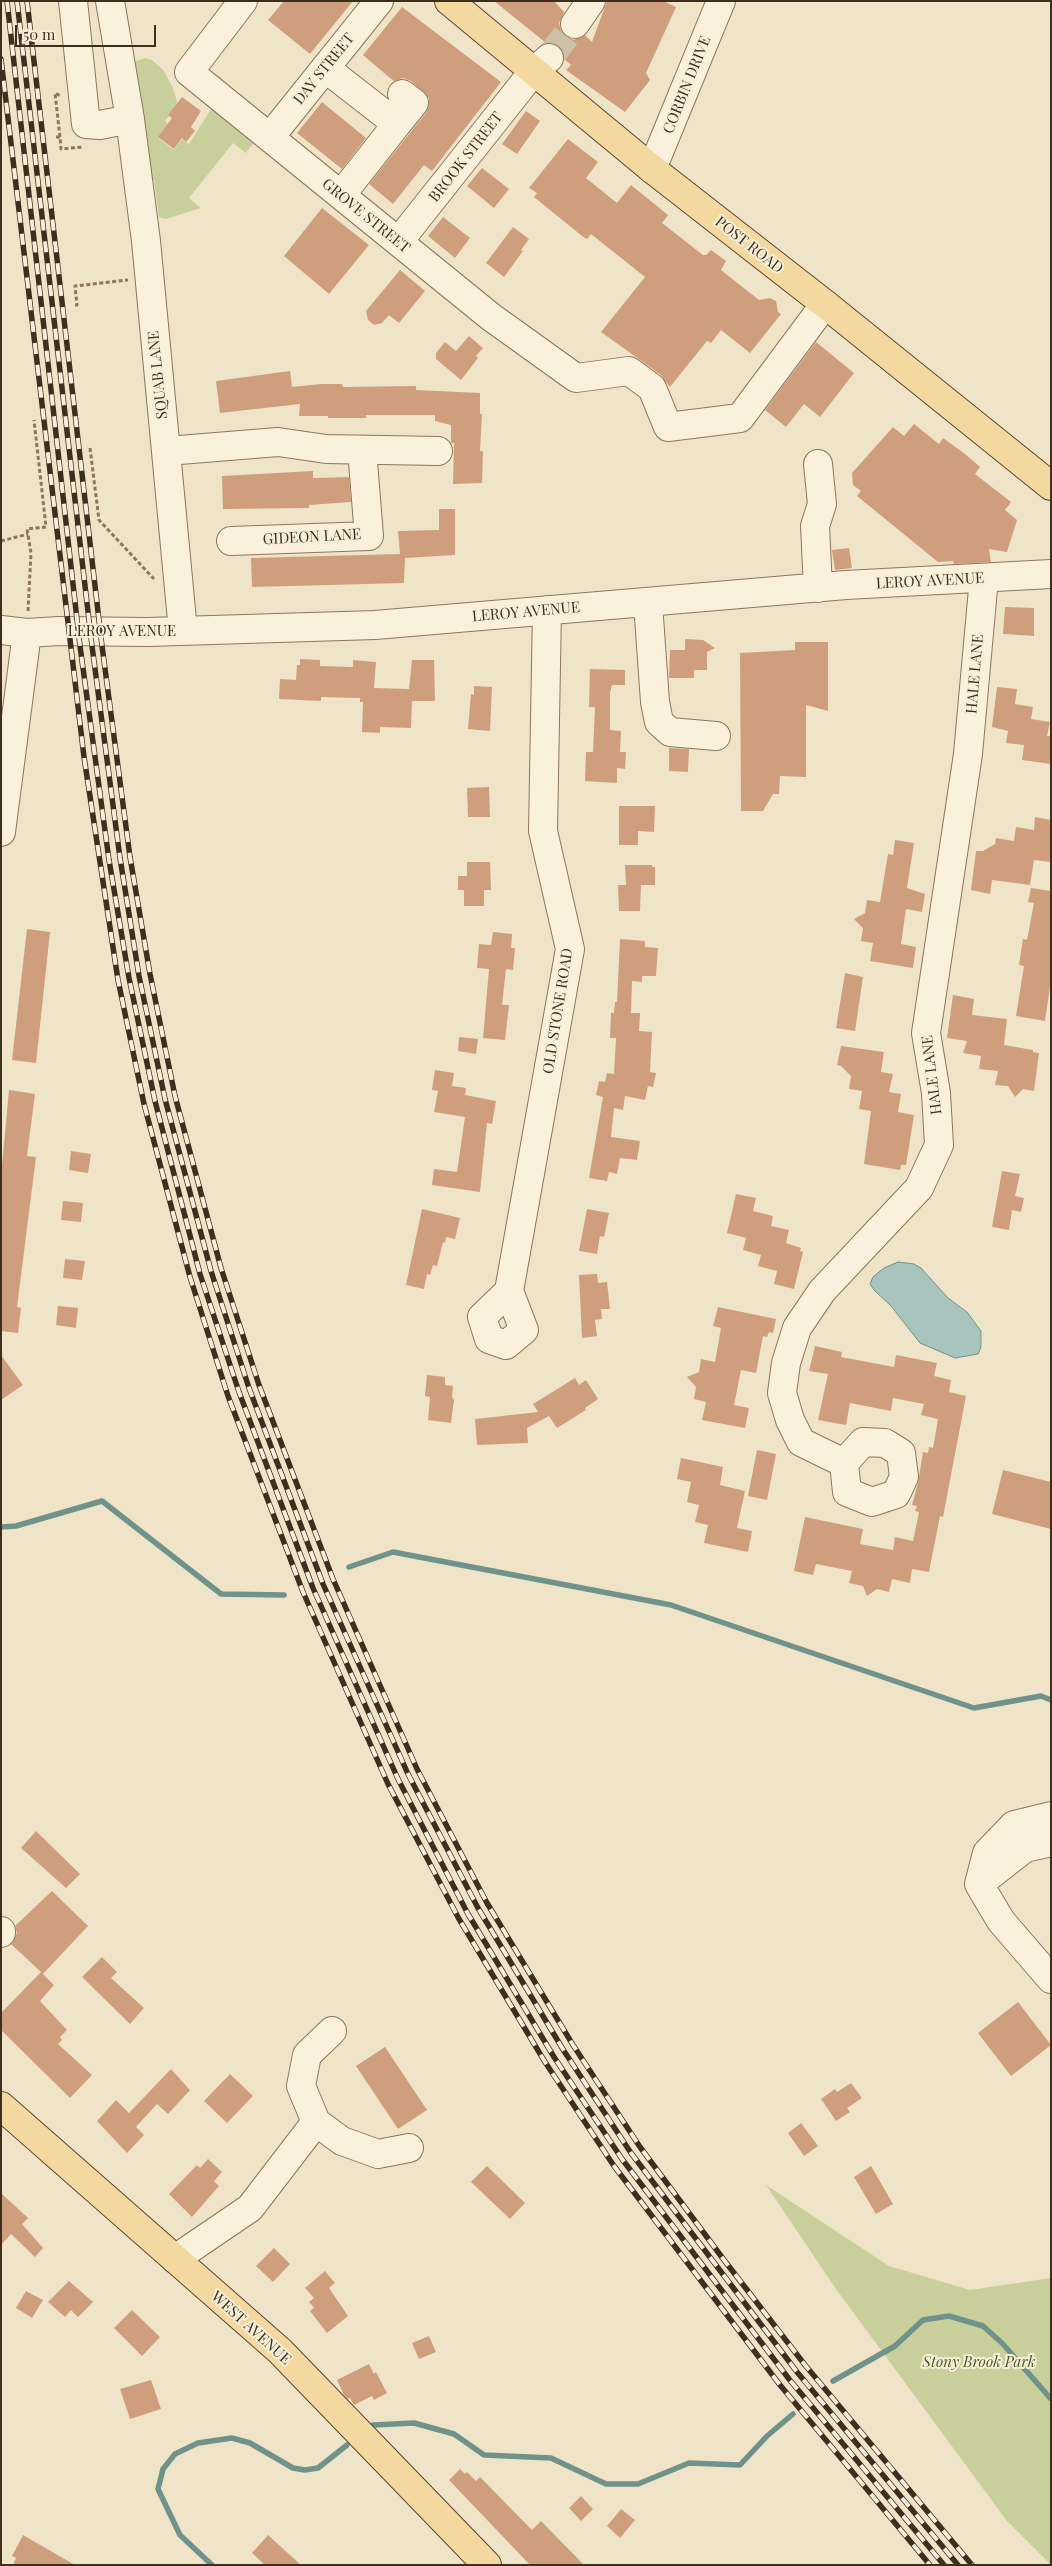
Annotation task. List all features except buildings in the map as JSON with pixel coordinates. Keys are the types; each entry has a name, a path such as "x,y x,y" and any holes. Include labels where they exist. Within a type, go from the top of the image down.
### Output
{"main road":[{"name":"POST ROAD","path":"449,1 541,65 652,169 1051,486"},
{"name":"WEST AVENUE","path":"1,2106 280,2351 487,2565"}],"street":[{"path":"73,1 86,124 100,125 130,119"},
{"name":"SQUAB LANE","path":"110,1 130,119 149,278 183,631"},
{"name":"GROVE STREET","path":"243,1 189,72 492,317 547,355 576,378 629,371 652,388 668,427 740,418 824,304"},
{"name":"DAY STREET","path":"270,137 379,1"},
{"path":"576,24 591,1"},
{"name":"CORBIN DRIVE","path":"652,169 720,1"},
{"name":"BROOK STREET","path":"399,242 541,65"},
{"path":"325,68 397,124"},
{"path":"340,195 414,103 402,94"},
{"path":"167,450 278,442 326,450 438,452"},
{"name":"GIDEON LANE","path":"231,541 368,536 362,450"},
{"path":"818,464 822,504 815,526 818,588"},
{"name":"LEROY AVENUE","path":"14,632 183,631 374,625 818,588 1051,574"},
{"name":"HALE LANE","path":"844,1464 801,1442 790,1420 782,1393 786,1363 797,1328 822,1291 919,1188 939,1145 936,1093 926,1033 968,754 984,578"},
{"path":"648,603 655,702 659,722 670,732 716,736"},
{"name":"OLD STONE ROAD","path":"509,1291 570,949 542,831 547,610"},
{"path":"1,832 14,632"},
{"path":"1051,1816 1014,1825 987,1853 979,1884 1001,1921 1051,1979"},
{"path":"979,1884 1002,1868 1025,1848 1051,1842"},
{"path":"332,2031 307,2055 301,2086 316,2122 342,2141 378,2154 409,2148"},
{"path":"175,2259 250,2208 316,2122"}],"path":[{"path":"56,137 60,137 61,149"},
{"path":"75,305 77,305 75,286 149,278"},
{"path":"14,632 31,553 27,529 46,527 34,420"},
{"path":"90,448 99,520 166,591 180,592"},
{"path":"1,542 28,534"}],"green space":[{"path":"145,58 152,60 164,71 173,88 178,105 165,121 168,124 158,138 174,150 182,139 189,144 215,103 256,140 246,153 233,143 189,198 201,208 166,219 159,217 154,180 148,177 128,64"},
{"name":"Stony Brook Park","path":"766,2185 889,2266 970,2290 1051,2278 1051,2565 1007,2521 836,2289"}],"water":[{"path":"898,1262 914,1264 921,1268 948,1298 967,1312 981,1331 981,1347 978,1354 955,1358 920,1343 891,1306 870,1284 873,1277 884,1268"}],"waterway":[{"path":"1,1527 16,1526 102,1501 221,1594 284,1595"},
{"path":"349,1567 393,1552 671,1605 974,1708 1041,1696 1051,1700"},
{"path":"833,2381 895,2346 923,2320 949,2316 983,2326 1002,2343 1051,2399"},
{"path":"373,2425 414,2423 454,2434 484,2455 551,2458 606,2484 638,2484 689,2463 740,2465 767,2436 793,2414"},
{"path":"212,2565 180,2535 158,2489 163,2469 175,2454 198,2443 232,2438 250,2443 293,2468 305,2470 318,2468 347,2445"}],"tunnel":[{"path":"549,58 575,24"}],"railway":[{"path":"7,1 80,646 109,860 129,978 155,1101 200,1274 239,1392 313,1588 398,1779 468,1914 554,2057 622,2159 789,2379 944,2565"},
{"path":"17,1 92,646 120,858 139,976 165,1099 211,1271 249,1388 323,1584 408,1774 478,1908 564,2051 631,2153 797,2372 958,2565"},
{"path":"27,1 102,646 130,857 150,974 175,1096 221,1268 259,1385 333,1579 417,1769 487,1903 573,2045 640,2147 805,2365 972,2565"},
{"path":"1,59 84,757 118,980 144,1104 190,1277 228,1396 303,1592 388,1784 459,1919 545,2062 614,2166 780,2385 930,2565"}]}
